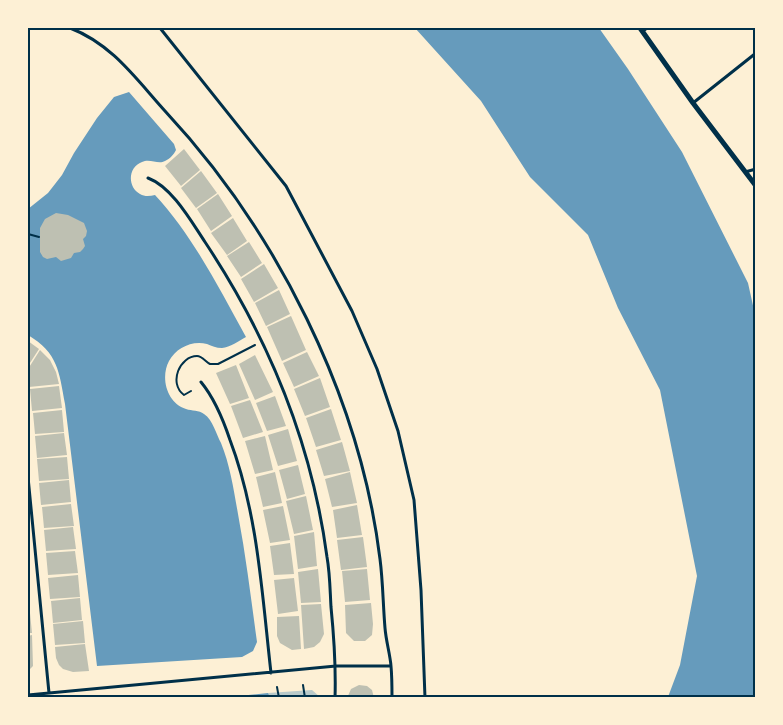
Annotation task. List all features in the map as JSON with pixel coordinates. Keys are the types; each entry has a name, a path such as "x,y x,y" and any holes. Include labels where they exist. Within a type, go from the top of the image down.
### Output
{"street":[{"path":"643,29 693,103 756,186"}],"lane":[{"path":"70,28 95,40 124,64 196,144 243,206 290,285 331,374 354,435 369,496 380,559 385,632 392,666 392,698"},
{"path":"160,28 286,186 352,311 377,369 398,431 414,500 421,590 425,698"},
{"path":"693,103 756,53"},
{"path":"745,172 756,170"},
{"path":"148,178 166,188 222,268 258,333 297,424 317,500 328,558 336,666 335,698"},
{"path":"201,382 216,404 236,454 244,482 257,547 271,672"},
{"path":"28,477 49,692"},
{"path":"28,695 336,666 392,666"}],"path":[{"path":"28,234 40,237"},
{"path":"191,391 184,395 176,384 176,376 180,367 188,360 200,356 210,364 218,364 255,345"},
{"path":"303,685 305,697"},
{"path":"277,688 279,698"}],"shaded area":[{"path":"312,690 320,697 270,697 268,693"}],"water":[{"path":"415,28 599,28 682,152 748,283 756,319 755,697 668,697 680,665 697,576 660,390 618,308 588,235 530,177 481,101"},
{"path":"129,92 174,144 176,150 170,158 162,162 145,161 137,165 131,177 133,187 142,195 155,195 169,211 205,263 246,337 222,348 201,343 185,346 172,356 165,375 165,382 170,396 179,406 198,411 210,420 227,460 244,546 257,642 253,651 242,657 97,666 65,404 59,372 46,349 28,335 28,209 48,193 62,175 97,118 114,97"},
{"path":"268,693 270,697 228,697"}],"building":[{"path":"184,149 200,170 181,186 165,166"},
{"path":"201,171 217,193 196,208 181,188"},
{"path":"218,194 232,216 211,231 197,209"},
{"path":"56,213 68,215 84,223 87,231 83,239 85,246 83,249 80,252 74,253 71,258 61,261 56,257 47,259 40,252 40,228 45,219"},
{"path":"233,218 247,241 227,255 211,233"},
{"path":"249,242 262,263 241,277 227,256"},
{"path":"264,264 278,288 254,302 241,279"},
{"path":"279,290 290,314 266,326 255,303"},
{"path":"291,316 306,350 282,361 267,327"},
{"path":"28,341 39,349 28,366"},
{"path":"40,350 50,360 59,384 29,387 28,369"},
{"path":"307,352 319,376 294,387 283,363"},
{"path":"255,355 273,392 255,400 239,364"},
{"path":"236,365 249,398 230,404 216,373"},
{"path":"320,378 330,407 305,416 294,389"},
{"path":"59,386 62,408 32,411 30,389"},
{"path":"275,396 286,426 267,431 256,403"},
{"path":"250,400 263,432 243,438 231,406"},
{"path":"331,409 341,440 316,447 306,418"},
{"path":"62,410 64,432 35,434 33,413"},
{"path":"288,429 297,461 278,466 268,435"},
{"path":"64,433 67,455 37,458 35,436"},
{"path":"265,436 273,470 255,474 245,441"},
{"path":"342,442 350,471 324,476 316,450"},
{"path":"67,457 69,479 39,481 37,459"},
{"path":"298,465 305,494 287,499 279,470"},
{"path":"275,472 282,503 263,507 256,477"},
{"path":"350,472 357,503 332,507 325,479"},
{"path":"69,480 71,502 41,505 39,483"},
{"path":"306,496 313,530 294,534 286,501"},
{"path":"71,504 74,526 44,528 42,507"},
{"path":"357,505 362,535 337,538 333,510"},
{"path":"283,506 290,540 270,543 263,510"},
{"path":"73,527 76,549 46,551 44,530"},
{"path":"314,532 317,566 298,569 294,536"},
{"path":"363,537 367,567 341,570 337,540"},
{"path":"290,543 294,574 274,575 270,546"},
{"path":"75,551 78,573 48,575 46,553"},
{"path":"318,569 321,602 301,603 298,572"},
{"path":"367,569 370,600 345,602 342,571"},
{"path":"78,575 80,597 50,599 48,578"},
{"path":"294,578 298,611 278,614 274,580"},
{"path":"80,598 82,620 53,623 51,601"},
{"path":"29,603 32,633 28,633"},
{"path":"371,603 372,635 365,641 354,641 346,633 345,605"},
{"path":"321,604 324,634 320,642 314,647 304,649 301,605"},
{"path":"299,616 301,649 292,650 280,643 277,636 277,617"},
{"path":"83,621 85,643 55,645 53,624"},
{"path":"32,635 33,666 28,671 28,636"},
{"path":"85,644 89,671 73,672 63,669 59,665 55,647"},
{"path":"359,685 367,686 372,690 374,698 347,698 351,689"}]}
